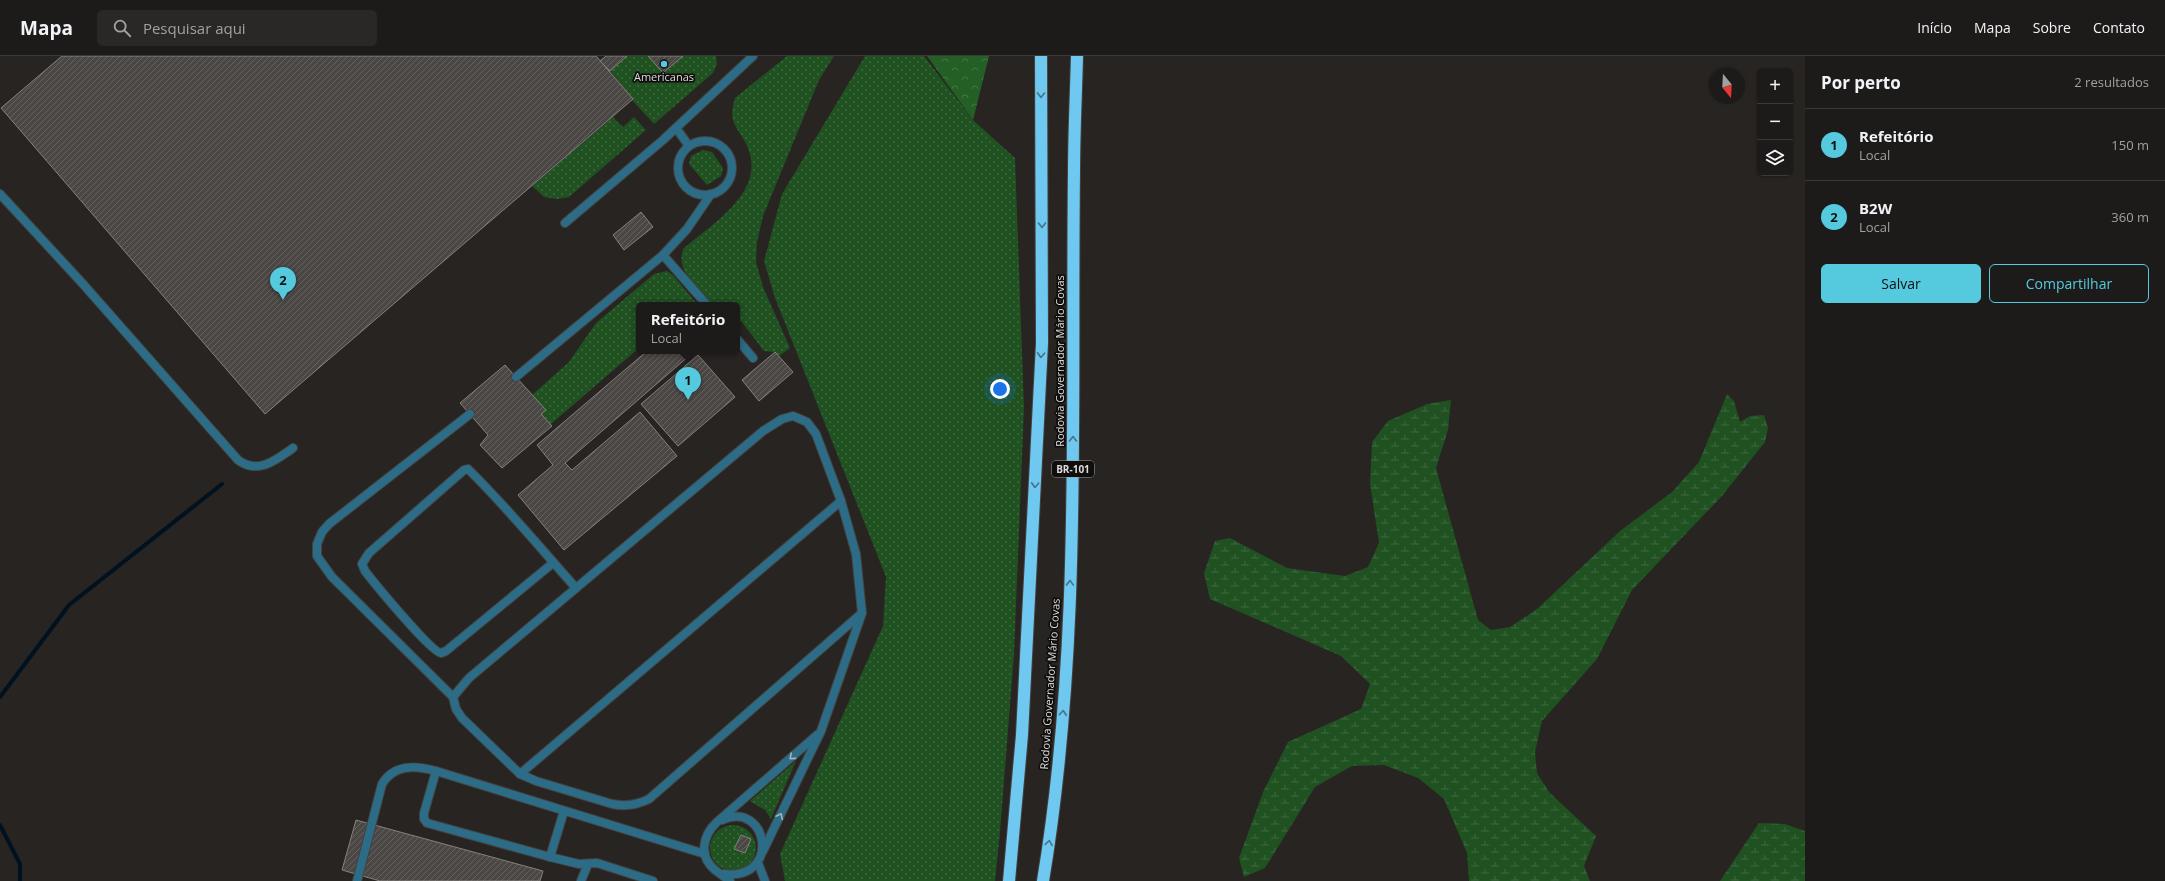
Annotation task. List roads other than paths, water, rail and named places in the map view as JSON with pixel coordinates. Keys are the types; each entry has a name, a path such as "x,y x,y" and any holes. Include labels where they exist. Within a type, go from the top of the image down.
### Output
{"highway":[{"name":"Rodovia Governador Mário Covas","path":"1009,881 1022,735 1042,343 1041,56"},
{"name":"Rodovia Governador Mário Covas","path":"1043,881 1056,790 1069,608 1073,511 1074,172 1077,56"}],"lane":[{"path":"565,223 676,128 752,56"},
{"path":"676,128 689,146"},
{"path":"709,141 719,145 727,152 731,162 731,172 728,182 720,190 711,194 695,193 683,184 678,174 678,164 682,154 689,146 699,142 709,141"},
{"path":"0,194 83,284 238,460 249,467 268,464 293,448"},
{"path":"516,377 663,255 688,229 711,194"},
{"path":"663,255 704,302"},
{"path":"740,343 753,358"},
{"path":"470,414 342,512 322,532 317,544 317,556 332,577 454,697 456,708 462,718 520,774 536,781 623,806 639,804 650,799 862,613"},
{"path":"454,697 469,678 763,431 782,419 793,416 800,418 811,427 816,434 841,501 856,554 862,613 821,731 758,863 750,871 741,875 723,874"},
{"path":"553,563 446,651 441,653 432,650 364,572 362,564 368,554 464,470 468,469 576,588"},
{"path":"520,774 841,501"},
{"path":"730,881 723,874 715,870 705,854 706,836 717,822 821,731"},
{"path":"358,881 382,784 388,775 410,766 422,766 705,854"},
{"path":"436,771 424,813 424,818 427,823 579,864 596,862 653,881"},
{"path":"550,857 564,811"},
{"path":"717,822 731,818 746,820 754,826 760,834 763,851"},
{"path":"758,863 765,881"},
{"path":"581,881 588,864"}],"waterway":[{"path":"0,697 69,605 222,484"},
{"path":"0,825 20,864 20,881"}],"place":[{"name":"Americanas","path":"664,64"},
{"name":"B2W","path":"283,300"},
{"name":"Refeitório","path":"688,400"}]}
